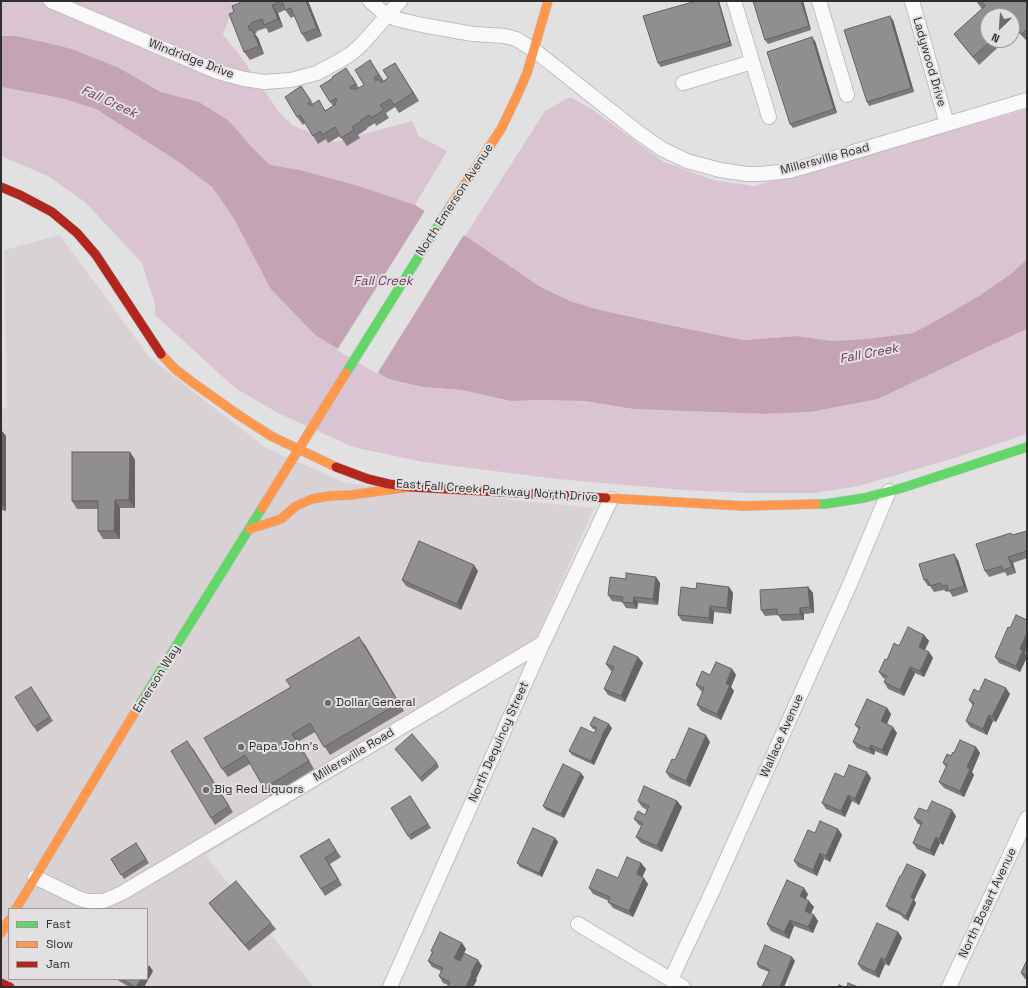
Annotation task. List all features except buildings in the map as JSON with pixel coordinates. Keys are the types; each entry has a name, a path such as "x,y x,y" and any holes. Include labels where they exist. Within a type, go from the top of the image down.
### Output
{"main road":[{"name":"North Emerson Avenue","path":"299,450 458,194 501,129 524,79 548,1"},
{"name":"East Fall Creek Parkway North Drive","path":"1,187 52,212 76,233 111,276 161,355 175,369 211,396 271,436 338,468 368,479 410,487 610,499 744,506 825,504 864,498 913,485 1027,447"},
{"name":"Emerson Way","path":"17,908 112,750 299,450"},
{"path":"250,528 281,519 296,506 312,499 410,487"},
{"path":"1,933 8,922"},
{"path":"1,983 10,987"}],"street":[{"name":"Windridge Drive","path":"51,1 218,72 244,79 264,82 291,80 317,73 329,67 352,53 371,35 400,1"},
{"path":"370,1 387,15 396,19 473,34 508,36 520,41 534,50"},
{"path":"734,1 769,117"},
{"path":"819,1 847,95"},
{"name":"Ladywood Drive","path":"912,1 947,124"},
{"name":"Millersville Road","path":"534,50 639,133 662,149 687,161 720,170 747,174 761,174 807,166 1027,100"},
{"path":"683,83 752,62"},
{"name":"Wallace Avenue","path":"671,979 713,890 840,606 889,491"},
{"name":"North Dequincy Street","path":"390,987 543,643 610,499"},
{"name":"Millersville Road","path":"35,878 80,899 88,901 103,900 122,893 543,643"},
{"name":"North Bosart Avenue","path":"949,987 1027,818"},
{"path":"578,924 683,987"}],"shaded area":[{"path":"1,1 273,1 230,16 223,34 244,61 279,112 292,125 335,142 412,121 419,136 447,151 415,205 359,186 300,170 270,165 249,144 199,102 161,92 119,68 17,36 1,36"},
{"path":"1,87 61,98 96,109 180,163 212,187 233,217 270,288 315,335 423,387 462,390 511,401 584,401 633,409 765,414 811,412 878,399 1027,329 1027,434 948,460 859,486 814,493 747,493 684,490 557,479 423,462 353,447 280,414 235,388 155,315 155,304 142,263 85,202 48,176 1,156"},
{"path":"570,97 593,110 664,162 713,180 754,186 1027,109 1027,259 1012,273 979,296 913,333 866,339 833,341 796,336 743,340 600,310 570,301 539,286 465,236 545,111"},
{"path":"60,235 150,358 266,448 346,483 594,508 526,661 205,855 314,987 1,987 1,409 7,408 4,250"}],"water":[{"name":"Fall Creek","path":"1,36 17,36 72,49 119,68 161,92 199,102 229,121 270,165 300,170 359,186 415,205 470,239 539,286 570,301 600,310 743,340 796,336 833,341 866,339 913,333 979,296 1012,273 1027,259 1027,329 878,399 811,412 765,414 633,409 584,401 511,401 462,390 423,387 389,379 315,335 270,288 233,217 212,187 180,163 96,109 61,98 1,87"}],"pier":[{"path":"426,209 465,233 377,374 337,350"}],"traffic: fast":[{"path":"346,373 451,205"},
{"path":"816,504 864,498 902,488 1027,447"},
{"path":"135,712 262,508"}],"traffic: slow":[{"path":"451,205 501,129 516,98 527,73 548,1"},
{"path":"161,354 175,369 192,382 271,436 336,467"},
{"path":"262,508 346,373"},
{"path":"250,529 281,519 296,506 312,499 410,487"},
{"path":"606,498 744,506 816,504"},
{"path":"17,908 135,712"},
{"path":"1,933 8,922"}],"traffic: jam":[{"path":"1,187 52,212 77,233 96,255 161,354"},
{"path":"336,467 368,479 411,487 606,498"},
{"path":"1,983 10,987"}],"place":[{"name":"Dollar General","path":"328,703"},
{"name":"Papa John's","path":"241,747"},
{"name":"Big Red Liquors","path":"206,790"}]}
